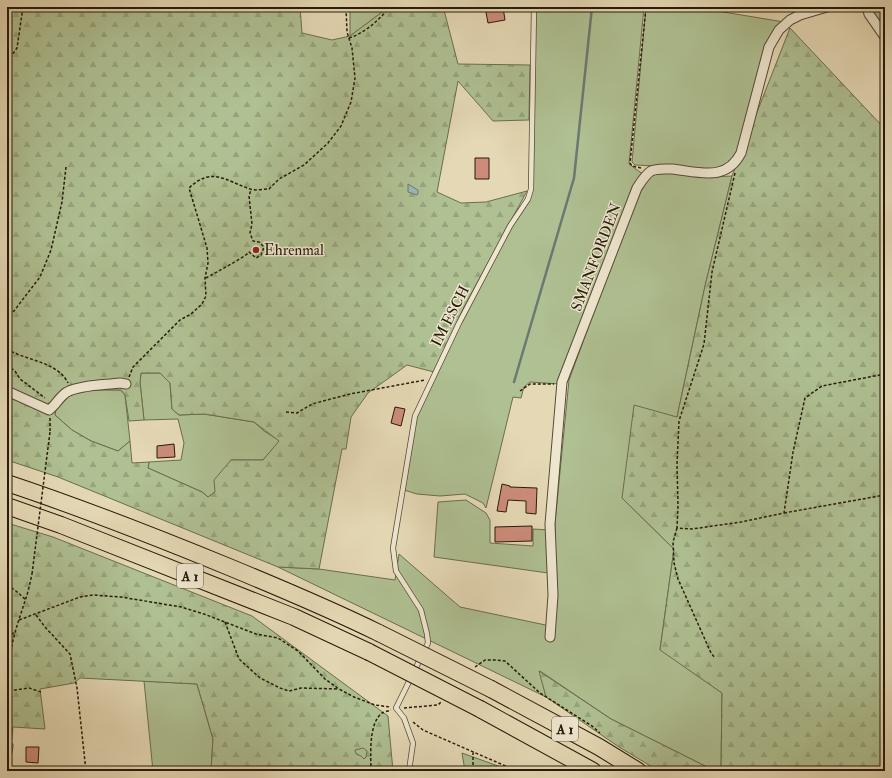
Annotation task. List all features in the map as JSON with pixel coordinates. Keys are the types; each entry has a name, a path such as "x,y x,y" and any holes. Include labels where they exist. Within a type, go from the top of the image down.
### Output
{"highway":[{"name":"A 1","path":"7,483 67,503 329,608 491,689 599,747 638,771"},
{"name":"A 1","path":"7,506 61,525 294,617 369,652 480,709 593,771"}],"street":[{"path":"650,172 658,169 668,169 709,173 721,172 730,168 736,162 741,152 769,47 779,30 790,20 800,15 828,7"},
{"path":"867,7 885,37"},
{"name":"SMANFORDEN","path":"550,636 553,595 550,524 562,386 637,188 643,178 650,172"},
{"path":"7,391 49,410 63,395 71,390 120,383 126,384"}],"lane":[{"name":"IM ESCH","path":"396,708 428,643 421,610 396,571 393,548 415,416 459,323 510,226 528,199 531,189 534,7"},
{"path":"396,708 404,718 413,743 409,771"}],"path":[{"path":"7,62 17,48 23,7"},
{"path":"126,384 133,367 180,320 191,314 202,304 206,296 205,278 208,263 207,248 189,188 197,180 216,176 230,180 251,190 269,189 279,179 304,165 328,143 341,126 351,102 355,78 352,48 347,32 346,7"},
{"path":"349,38 356,36 380,19 390,7"},
{"path":"646,7 630,163 632,166 646,168 650,172"},
{"path":"7,47 11,57"},
{"path":"7,320 40,277 51,250 62,202 66,167"},
{"path":"714,658 710,653 678,579 674,563 673,542 677,528 679,421 704,344 712,272 735,171 730,168"},
{"path":"205,278 236,260 247,256 249,252 256,258 261,255 264,246 259,242 253,241 250,233 252,224 249,196 251,190"},
{"path":"7,349 58,371 66,379 71,390"},
{"path":"7,365 48,402 50,432 32,574 26,600 14,633 10,658 10,727 7,749"},
{"path":"784,513 793,452 805,398 822,386 885,374"},
{"path":"286,412 297,412 312,404 350,394 432,379"},
{"path":"520,392 530,384 562,386"},
{"path":"677,528 692,528 741,522 885,495"},
{"path":"7,585 26,600"},
{"path":"19,620 36,615 80,597 93,595 121,597 181,607 256,634 278,638 298,651 326,679 354,698 396,708"},
{"path":"36,615 70,654 77,688 86,771"},
{"path":"225,622 239,659 260,678 289,691 301,688 339,689"},
{"path":"7,636 14,633"},
{"path":"9,690 29,688 41,692"},
{"path":"371,771 371,738 376,721 382,713 396,708"},
{"path":"413,722 423,730 517,771"},
{"path":"473,752 473,771"}],"green space":[{"path":"7,7 300,7 302,33 332,40 350,36 389,7 454,7 444,10 458,64 530,65 529,120 493,121 458,81 437,192 461,203 486,202 527,191 464,307 434,372 407,365 368,393 351,417 346,449 342,449 319,569 278,567 58,477 7,460","holes":["141,373 160,373 170,383 172,409 179,415 204,414 254,422 279,441 263,460 231,460 214,480 215,492 208,497 202,492 148,468 149,462 132,463 130,441 118,451 91,441 72,430 55,415 58,405 63,398 71,393 91,390 121,390 125,395 129,421 144,420 140,382"]},
{"path":"350,7 389,7 350,36"},
{"path":"535,7 644,7 629,164 644,175 560,384 530,382 524,387 521,398 513,397 486,508 483,503 465,494 440,496 417,494 404,490 416,417 460,325 511,228 529,200"},
{"path":"646,7 693,7 784,22 765,52 737,156 731,162 717,169 635,165 632,162"},
{"path":"872,7 885,7 885,31 874,16"},
{"path":"790,28 885,129 885,771 721,771 722,693 660,650 674,549 622,498 634,405 677,417 705,286 732,176"},
{"path":"659,172 712,177 732,176 705,286 677,417 622,498 674,549 660,649 722,693 721,771 715,771 611,719 540,671 546,697 278,567 319,569 395,580 399,554 460,607 555,627 555,523 569,380 640,186 649,177"},
{"path":"141,373 160,373 170,383 172,409 179,415 204,414 254,422 264,431 280,441 263,460 231,460 215,492 208,497 202,492 148,468 149,462 181,460 184,443 178,419 144,420 140,382"},
{"path":"90,390 121,390 125,395 130,441 118,451 91,441 72,430 55,415 56,408 62,398 72,393"},
{"path":"466,500 486,513 490,520 490,543 533,546 533,529 549,530 548,573 434,557 438,502"},
{"path":"7,523 53,537 252,616 388,716 393,771 211,771 213,739 197,684 80,678 74,683 40,689 45,729 13,727 7,771"},
{"path":"539,671 611,719 715,771 659,771 619,747 546,697"},
{"path":"144,681 197,684 213,739 211,771 153,771"},
{"path":"363,748 367,751 364,759 356,754 355,750"},
{"path":"462,753 512,771 465,771"}],"water":[{"path":"408,184 418,190 417,195 408,192"}],"building":[{"path":"485,7 503,7 505,20 488,23"},
{"path":"475,158 489,158 489,179 475,179"},
{"path":"395,407 405,409 401,426 391,423"},
{"path":"174,444 175,457 157,458 157,446"},
{"path":"502,484 510,487 537,488 536,514 526,513 526,501 508,500 506,512 497,511"},
{"path":"532,526 532,541 495,542 495,527"},
{"path":"26,747 39,747 38,763 26,762"}],"waterway":[{"path":"514,382 574,178 592,7"}],"place":[{"name":"Ehrenmal","path":"256,250"}]}
